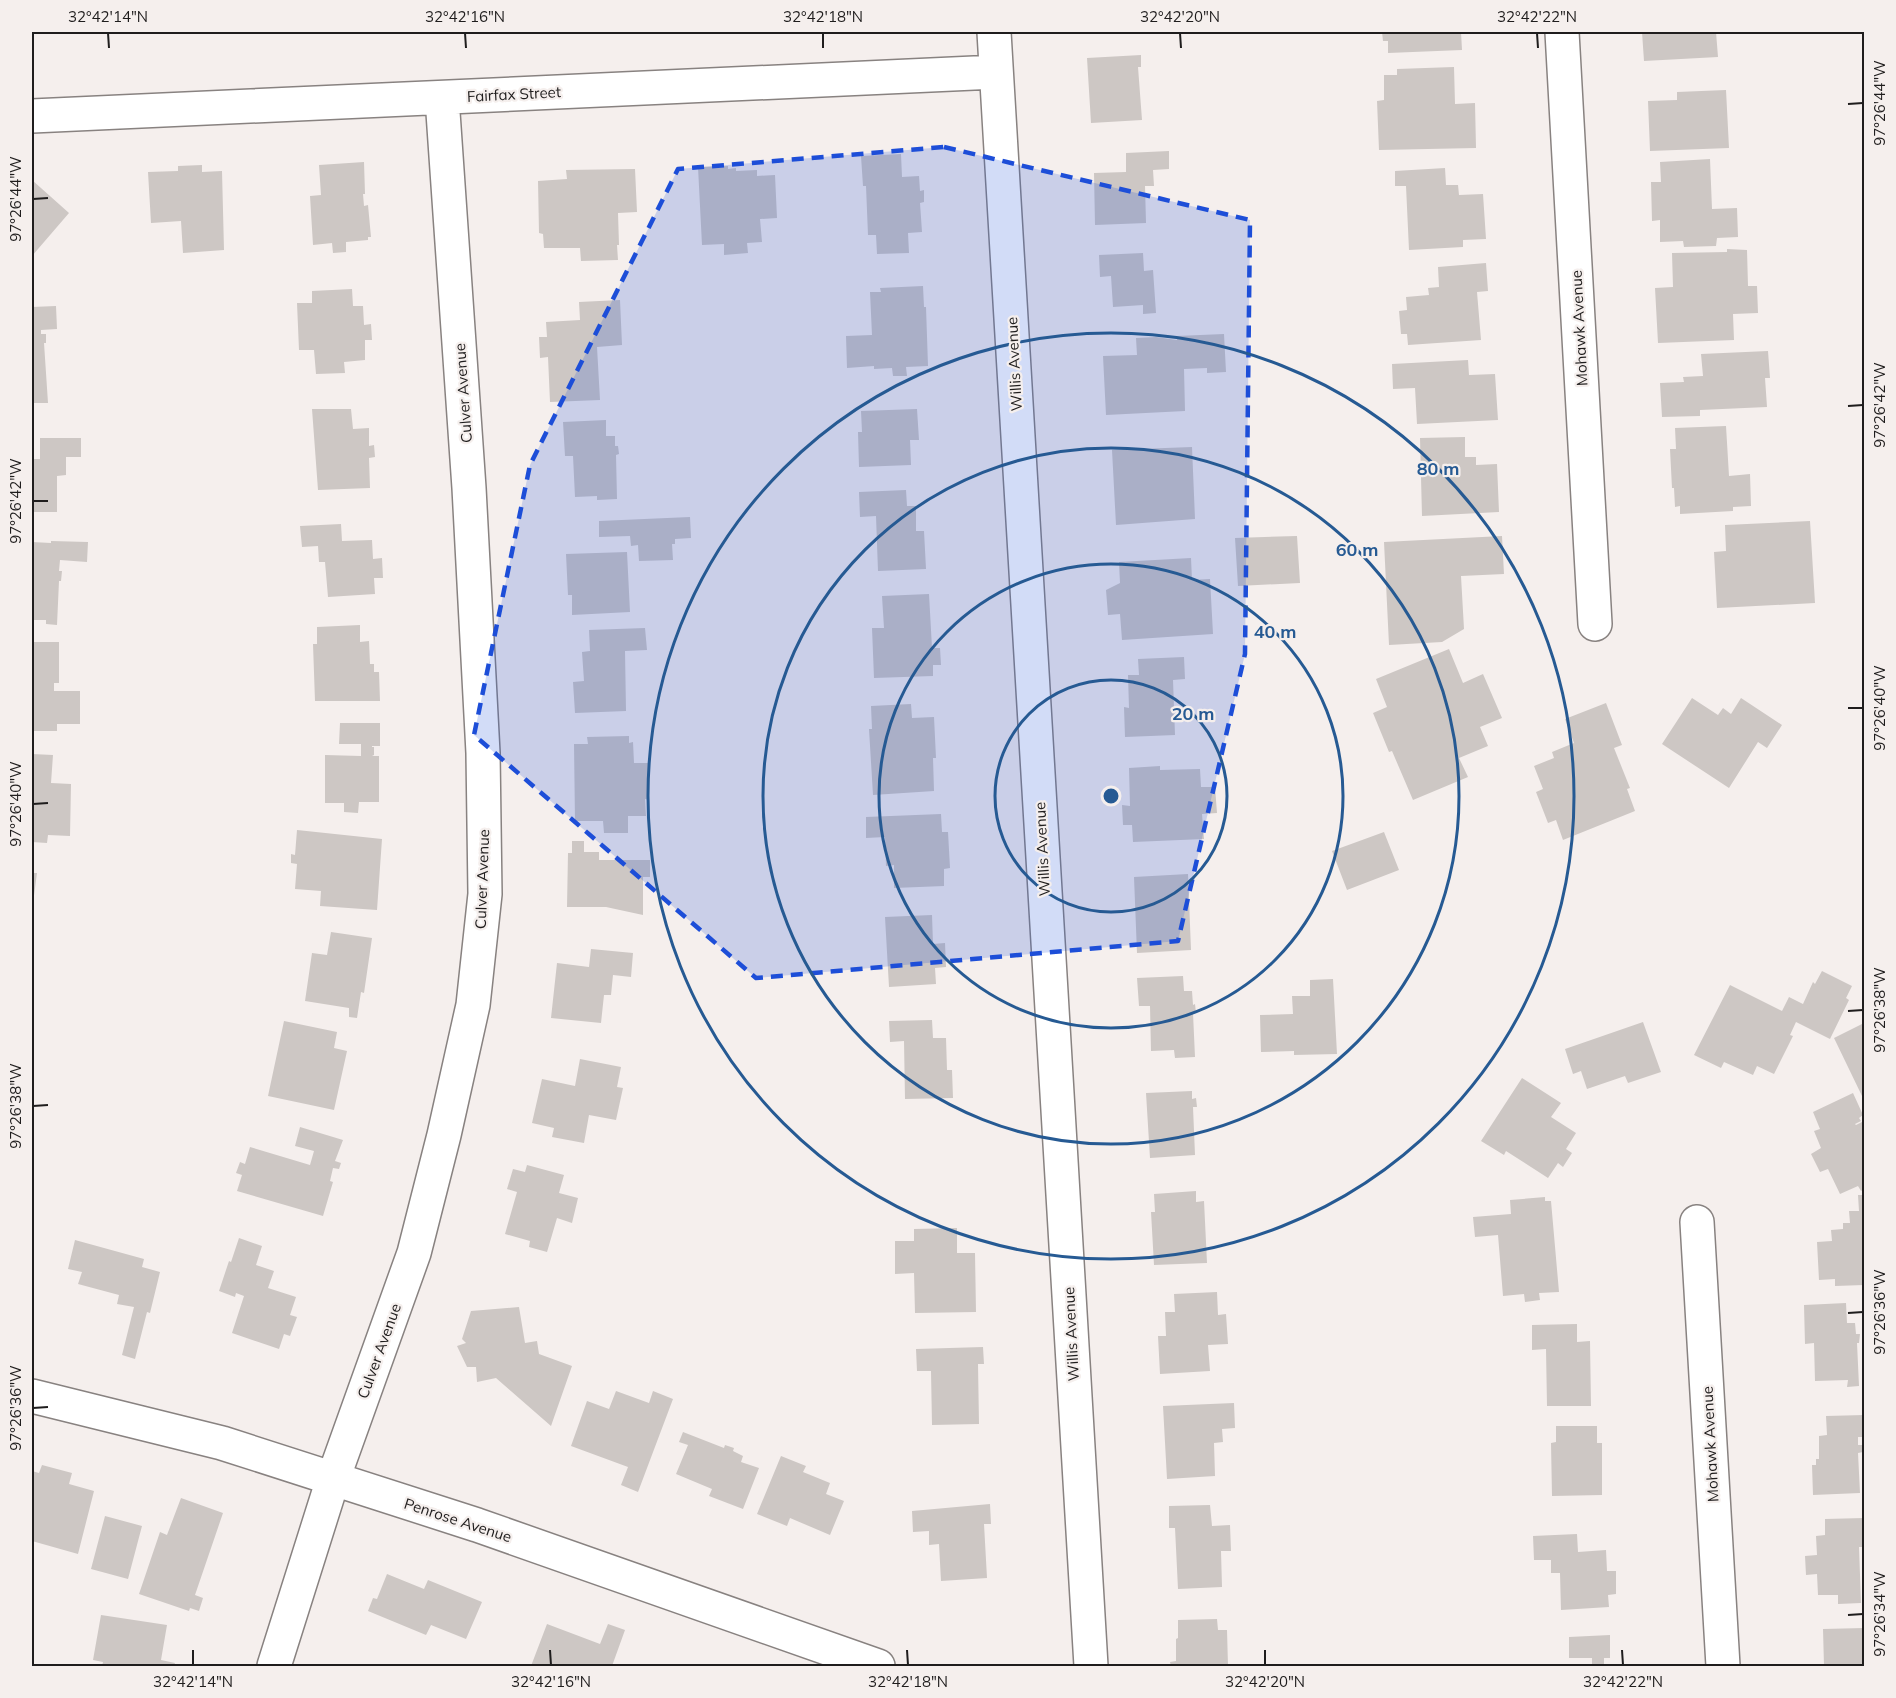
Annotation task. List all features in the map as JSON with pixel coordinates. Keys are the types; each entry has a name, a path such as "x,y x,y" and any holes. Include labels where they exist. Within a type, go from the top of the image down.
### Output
{"street":[{"name":"Willis Avenue","path":"994,32 1091,1666"},
{"name":"Mohawk Avenue","path":"1562,32 1595,624"},
{"name":"Fairfax Street","path":"32,116 996,72"},
{"name":"Culver Avenue","path":"274,1666 333,1479 414,1253 444,1135 473,1005 485,894 483,753 470,488 442,98"},
{"name":"Mohawk Avenue","path":"1697,1222 1723,1666"},
{"name":"Penrose Avenue","path":"32,1396 222,1443 477,1525 878,1666"}],"highlighted area":[{"path":"944,147 1250,220 1245,654 1178,941 756,978 474,735 530,465 678,169"}],"building":[{"path":"1382,32 1461,32 1462,50 1388,53 1388,41 1383,41"},
{"path":"1642,32 1716,32 1718,57 1644,61"},
{"path":"1141,55 1141,67 1138,67 1142,120 1091,123 1087,58"},
{"path":"1454,67 1455,104 1475,103 1476,148 1379,150 1377,101 1384,100 1384,75 1397,75 1397,69"},
{"path":"1726,90 1729,148 1650,151 1648,101 1677,100 1677,92"},
{"path":"1169,151 1169,169 1153,170 1154,186 1145,186 1146,223 1095,225 1094,173 1126,172 1126,153"},
{"path":"901,154 902,177 919,176 920,191 924,190 924,202 920,203 922,232 908,233 909,253 877,254 876,235 868,235 866,186 863,186 861,156"},
{"path":"1710,159 1712,209 1737,208 1738,237 1717,238 1716,246 1684,247 1683,241 1660,242 1660,220 1652,221 1651,182 1661,182 1660,162"},
{"path":"364,162 364,206 368,205 371,237 368,237 368,240 346,242 346,252 333,253 332,243 313,245 310,196 321,195 319,165"},
{"path":"202,165 202,172 222,171 224,250 183,253 181,221 151,223 148,172 178,171 178,166"},
{"path":"728,166 728,169 736,168 736,171 757,170 757,176 775,175 777,218 760,219 762,242 747,243 748,253 724,255 724,244 702,245 698,167"},
{"path":"1445,168 1446,185 1458,185 1459,195 1483,194 1486,239 1463,240 1463,247 1409,250 1406,186 1395,186 1395,171"},
{"path":"635,169 637,212 618,213 618,260 581,261 580,248 544,248 543,234 539,233 538,181 567,179 566,170"},
{"path":"32,180 69,213 32,256"},
{"path":"1727,249 1747,250 1748,286 1757,286 1758,313 1733,314 1734,340 1658,343 1655,288 1673,287 1672,253 1727,252"},
{"path":"1143,253 1144,271 1153,270 1156,313 1143,314 1143,305 1113,307 1111,276 1100,277 1099,255"},
{"path":"1486,263 1488,291 1477,292 1481,340 1408,345 1407,334 1401,334 1399,311 1407,310 1406,297 1429,295 1428,288 1439,287 1438,267"},
{"path":"923,286 928,366 906,367 907,376 893,376 892,368 874,369 874,366 847,368 846,336 872,335 870,292 881,292 880,288"},
{"path":"352,289 353,306 363,306 364,325 371,324 372,340 365,340 365,360 344,362 345,373 316,374 314,350 299,350 297,303 312,303 312,291"},
{"path":"620,300 622,345 597,347 600,400 550,402 548,357 540,358 539,337 547,337 546,322 580,320 579,302"},
{"path":"56,306 57,329 41,330 41,334 46,334 46,343 44,343 48,403 32,403 32,307"},
{"path":"1224,334 1226,372 1207,373 1207,368 1184,369 1185,411 1106,415 1103,356 1137,355 1136,338 1156,337 1177,340 1177,336"},
{"path":"1768,351 1770,378 1765,378 1767,407 1700,410 1700,416 1662,417 1660,383 1684,382 1683,377 1703,376 1701,354"},
{"path":"1468,360 1469,375 1495,374 1498,420 1417,424 1415,388 1393,389 1392,364"},
{"path":"312,409 351,409 353,429 369,428 369,446 374,445 375,457 369,458 370,488 318,490"},
{"path":"917,409 919,440 910,440 911,465 859,467 858,432 862,432 861,411"},
{"path":"606,420 606,436 615,436 615,446 618,446 619,454 616,455 617,499 597,500 597,496 575,497 573,456 565,456 563,422"},
{"path":"1726,426 1729,476 1750,474 1751,506 1733,507 1733,511 1680,514 1680,506 1675,507 1674,488 1672,488 1670,449 1676,449 1675,428"},
{"path":"1465,437 1465,457 1476,457 1476,465 1497,464 1499,512 1422,516 1420,438"},
{"path":"40,438 81,438 81,457 66,457 66,475 57,476 57,512 32,512 32,459 40,459"},
{"path":"1192,447 1195,519 1116,525 1112,450"},
{"path":"906,490 907,506 916,506 916,531 924,531 926,569 878,571 876,516 860,517 859,492"},
{"path":"690,517 691,538 675,539 675,544 672,544 673,560 639,561 638,545 631,546 630,536 599,537 599,521"},
{"path":"1810,521 1815,603 1717,608 1714,552 1726,551 1725,525"},
{"path":"341,524 342,541 372,540 373,559 382,558 383,578 374,578 375,594 328,597 325,562 319,562 318,546 302,547 300,526"},
{"path":"1297,536 1300,583 1238,586 1235,538"},
{"path":"1502,536 1504,574 1461,576 1464,629 1442,642 1389,645 1384,542"},
{"path":"51,541 88,542 87,562 60,560 59,571 62,571 61,581 59,581 57,625 46,624 46,620 32,620 32,542 51,543"},
{"path":"627,552 630,612 572,615 572,595 568,595 566,554"},
{"path":"1191,558 1192,580 1210,579 1213,634 1122,640 1120,614 1108,615 1106,590 1120,583 1119,562"},
{"path":"929,594 932,648 940,648 941,665 933,665 933,676 874,678 872,628 884,628 882,596"},
{"path":"360,625 360,642 369,641 370,664 374,664 374,672 379,672 380,701 315,701 313,644 317,644 317,627"},
{"path":"645,628 647,650 625,651 626,711 575,713 573,682 584,681 582,652 590,651 589,630"},
{"path":"32,642 59,642 59,683 54,683 54,691 80,691 80,724 57,724 57,731 32,731"},
{"path":"1449,649 1463,683 1483,674 1502,718 1480,727 1488,746 1459,758 1468,777 1413,800 1373,713 1387,707 1376,679"},
{"path":"1184,657 1185,679 1173,680 1175,735 1125,737 1124,707 1129,708 1128,675 1139,675 1138,659"},
{"path":"1692,698 1718,715 1723,708 1731,714 1741,698 1782,725 1767,748 1758,742 1729,788 1662,744"},
{"path":"1606,703 1622,745 1614,748 1630,788 1627,789 1635,811 1563,840 1556,820 1548,823 1536,792 1543,789 1534,766 1554,758 1552,752 1574,743 1565,719"},
{"path":"911,704 912,718 934,717 936,758 933,758 934,791 873,795 869,729 872,729 871,706"},
{"path":"340,723 380,723 380,746 372,746 374,755 372,756 379,756 379,802 359,802 358,813 344,812 344,803 325,803 325,755 361,756 361,744 339,744"},
{"path":"629,736 629,743 633,742 634,763 648,763 649,800 645,799 646,816 628,816 628,833 604,833 603,821 575,821 574,744 588,744 587,737"},
{"path":"32,754 53,755 51,783 71,784 70,836 48,835 47,843 32,842"},
{"path":"1160,766 1160,770 1200,769 1201,787 1215,787 1217,813 1202,814 1204,839 1133,842 1132,825 1123,825 1122,805 1130,806 1129,768"},
{"path":"941,814 942,832 948,832 950,868 944,869 944,886 894,888 894,865 886,866 885,837 866,838 866,817"},
{"path":"297,830 382,839 377,910 320,906 321,891 295,889 297,864 291,863 291,854 295,855"},
{"path":"1384,832 1399,870 1347,890 1332,851"},
{"path":"572,841 584,841 584,852 599,852 599,860 650,860 650,877 643,877 643,915 606,907 567,907 568,853 572,853"},
{"path":"32,873 37,873 33,903 32,903"},
{"path":"1188,874 1191,950 1137,953 1134,877"},
{"path":"932,915 933,944 945,943 946,967 935,968 936,984 889,987 885,917"},
{"path":"331,932 372,938 364,993 361,992 357,1018 349,1017 349,1008 305,1001 312,953 327,955"},
{"path":"591,949 633,953 631,977 613,975 611,995 604,995 601,1023 551,1018 557,963 589,967"},
{"path":"1822,971 1852,986 1846,998 1849,1000 1830,1039 1796,1022 1790,1035 1793,1036 1774,1074 1757,1066 1753,1075 1724,1062 1721,1068 1694,1055 1730,985 1782,1011 1789,997 1803,1004 1813,982 1815,984"},
{"path":"1183,976 1184,991 1192,991 1193,1005 1195,1004 1196,1013 1193,1013 1195,1057 1175,1058 1174,1050 1151,1051 1150,1006 1139,1006 1137,978"},
{"path":"1333,979 1337,1054 1294,1055 1294,1051 1261,1052 1260,1015 1293,1014 1292,996 1310,996 1310,980"},
{"path":"932,1020 933,1038 946,1038 947,1070 952,1070 953,1098 905,1099 904,1041 890,1042 889,1021"},
{"path":"284,1021 337,1032 334,1048 347,1051 334,1110 268,1096"},
{"path":"1643,1022 1661,1072 1628,1083 1625,1076 1587,1089 1581,1071 1573,1074 1565,1049"},
{"path":"1864,1023 1864,1094 1862,1096 1834,1038"},
{"path":"580,1059 621,1067 617,1087 623,1088 616,1120 589,1115 584,1143 552,1137 554,1128 532,1123 542,1079 575,1086"},
{"path":"1522,1078 1561,1103 1551,1117 1576,1133 1566,1149 1572,1153 1563,1167 1558,1163 1548,1178 1506,1151 1504,1155 1481,1141"},
{"path":"1192,1091 1192,1099 1196,1098 1197,1107 1193,1107 1195,1155 1150,1158 1146,1093"},
{"path":"1853,1093 1863,1115 1859,1118 1861,1121 1855,1124 1864,1121 1864,1189 1861,1191 1858,1186 1840,1194 1828,1169 1820,1172 1811,1154 1821,1148 1814,1131 1820,1129 1813,1112"},
{"path":"300,1127 343,1140 335,1161 341,1163 339,1169 333,1168 330,1181 333,1182 323,1216 237,1191 242,1175 236,1173 240,1162 245,1164 250,1147 310,1165 314,1151 295,1146"},
{"path":"527,1165 564,1175 559,1193 578,1198 572,1223 557,1218 547,1252 529,1247 530,1241 505,1234 517,1192 507,1189 513,1169 525,1172"},
{"path":"1196,1191 1196,1202 1204,1201 1207,1263 1154,1265 1151,1212 1155,1212 1154,1194"},
{"path":"1858,1195 1864,1195 1864,1285 1835,1286 1835,1279 1819,1280 1817,1242 1832,1241 1831,1230 1843,1229 1843,1223 1850,1223 1849,1211 1859,1211"},
{"path":"1545,1197 1545,1201 1551,1201 1559,1292 1539,1293 1540,1300 1525,1302 1524,1294 1503,1296 1498,1235 1475,1237 1473,1217 1511,1214 1510,1200"},
{"path":"957,1228 957,1253 975,1253 976,1312 915,1313 914,1273 895,1274 895,1241 914,1241 914,1229"},
{"path":"239,1238 262,1246 256,1265 274,1271 268,1288 296,1297 290,1315 297,1317 290,1336 284,1334 279,1349 232,1333 244,1296 236,1293 235,1297 219,1291"},
{"path":"75,1240 144,1259 142,1267 160,1272 135,1359 122,1355 134,1307 117,1304 119,1295 78,1284 82,1272 68,1269"},
{"path":"1217,1292 1218,1315 1226,1314 1228,1344 1208,1345 1210,1371 1160,1374 1158,1336 1166,1336 1165,1312 1175,1312 1174,1294"},
{"path":"1846,1303 1847,1323 1855,1323 1856,1334 1860,1334 1859,1343 1857,1343 1859,1386 1847,1387 1848,1380 1815,1381 1814,1343 1805,1344 1804,1305"},
{"path":"519,1307 525,1343 537,1341 539,1354 572,1366 551,1426 496,1378 477,1382 476,1367 467,1367 457,1346 466,1343 462,1339 471,1311"},
{"path":"1577,1324 1577,1342 1590,1341 1591,1406 1547,1406 1546,1349 1532,1350 1532,1325"},
{"path":"983,1347 984,1364 978,1364 979,1424 932,1425 931,1371 917,1371 916,1349"},
{"path":"616,1391 649,1403 653,1391 673,1399 638,1492 621,1485 628,1467 571,1446 587,1401 609,1409"},
{"path":"1234,1403 1235,1428 1222,1429 1223,1442 1214,1443 1215,1476 1167,1479 1163,1406"},
{"path":"1864,1415 1864,1437 1858,1437 1858,1445 1863,1445 1863,1452 1858,1453 1860,1493 1813,1495 1812,1465 1816,1465 1816,1459 1819,1459 1819,1436 1827,1435 1826,1416"},
{"path":"1556,1426 1597,1426 1597,1443 1602,1443 1602,1495 1552,1496 1551,1443 1556,1442"},
{"path":"683,1432 724,1448 725,1445 734,1448 733,1451 743,1456 741,1462 759,1468 743,1509 709,1496 712,1489 676,1474 688,1445 679,1442"},
{"path":"781,1456 806,1466 803,1472 830,1483 826,1494 844,1501 830,1535 790,1518 787,1526 757,1514"},
{"path":"42,1465 72,1473 69,1484 94,1491 78,1554 32,1541 32,1471 39,1473"},
{"path":"181,1498 223,1513 195,1595 203,1598 199,1611 190,1608 189,1611 139,1594 160,1532 167,1535"},
{"path":"990,1504 991,1524 984,1524 987,1578 941,1581 939,1544 929,1545 929,1531 913,1532 912,1511"},
{"path":"1210,1505 1212,1526 1230,1525 1231,1551 1221,1551 1222,1587 1178,1589 1175,1528 1169,1528 1169,1506"},
{"path":"105,1516 142,1526 128,1579 91,1569"},
{"path":"1864,1518 1864,1547 1859,1547 1861,1603 1838,1604 1838,1595 1818,1595 1817,1574 1806,1575 1805,1556 1817,1555 1816,1536 1825,1535 1825,1519"},
{"path":"1577,1534 1578,1552 1606,1550 1607,1571 1616,1571 1616,1594 1608,1595 1609,1607 1561,1610 1560,1573 1551,1573 1551,1560 1534,1560 1533,1536"},
{"path":"387,1574 424,1589 428,1580 482,1602 466,1639 431,1625 426,1635 368,1611 373,1598 377,1599"},
{"path":"101,1615 167,1625 161,1660 175,1663 174,1666 102,1666 103,1662 93,1660"},
{"path":"1217,1619 1218,1630 1227,1630 1228,1666 1171,1666 1170,1662 1176,1661 1178,1620"},
{"path":"547,1624 600,1644 608,1624 625,1630 612,1666 531,1666"},
{"path":"1864,1628 1864,1666 1824,1666 1823,1629"},
{"path":"1610,1635 1610,1658 1604,1658 1604,1666 1592,1666 1592,1658 1569,1658 1569,1637"}]}
